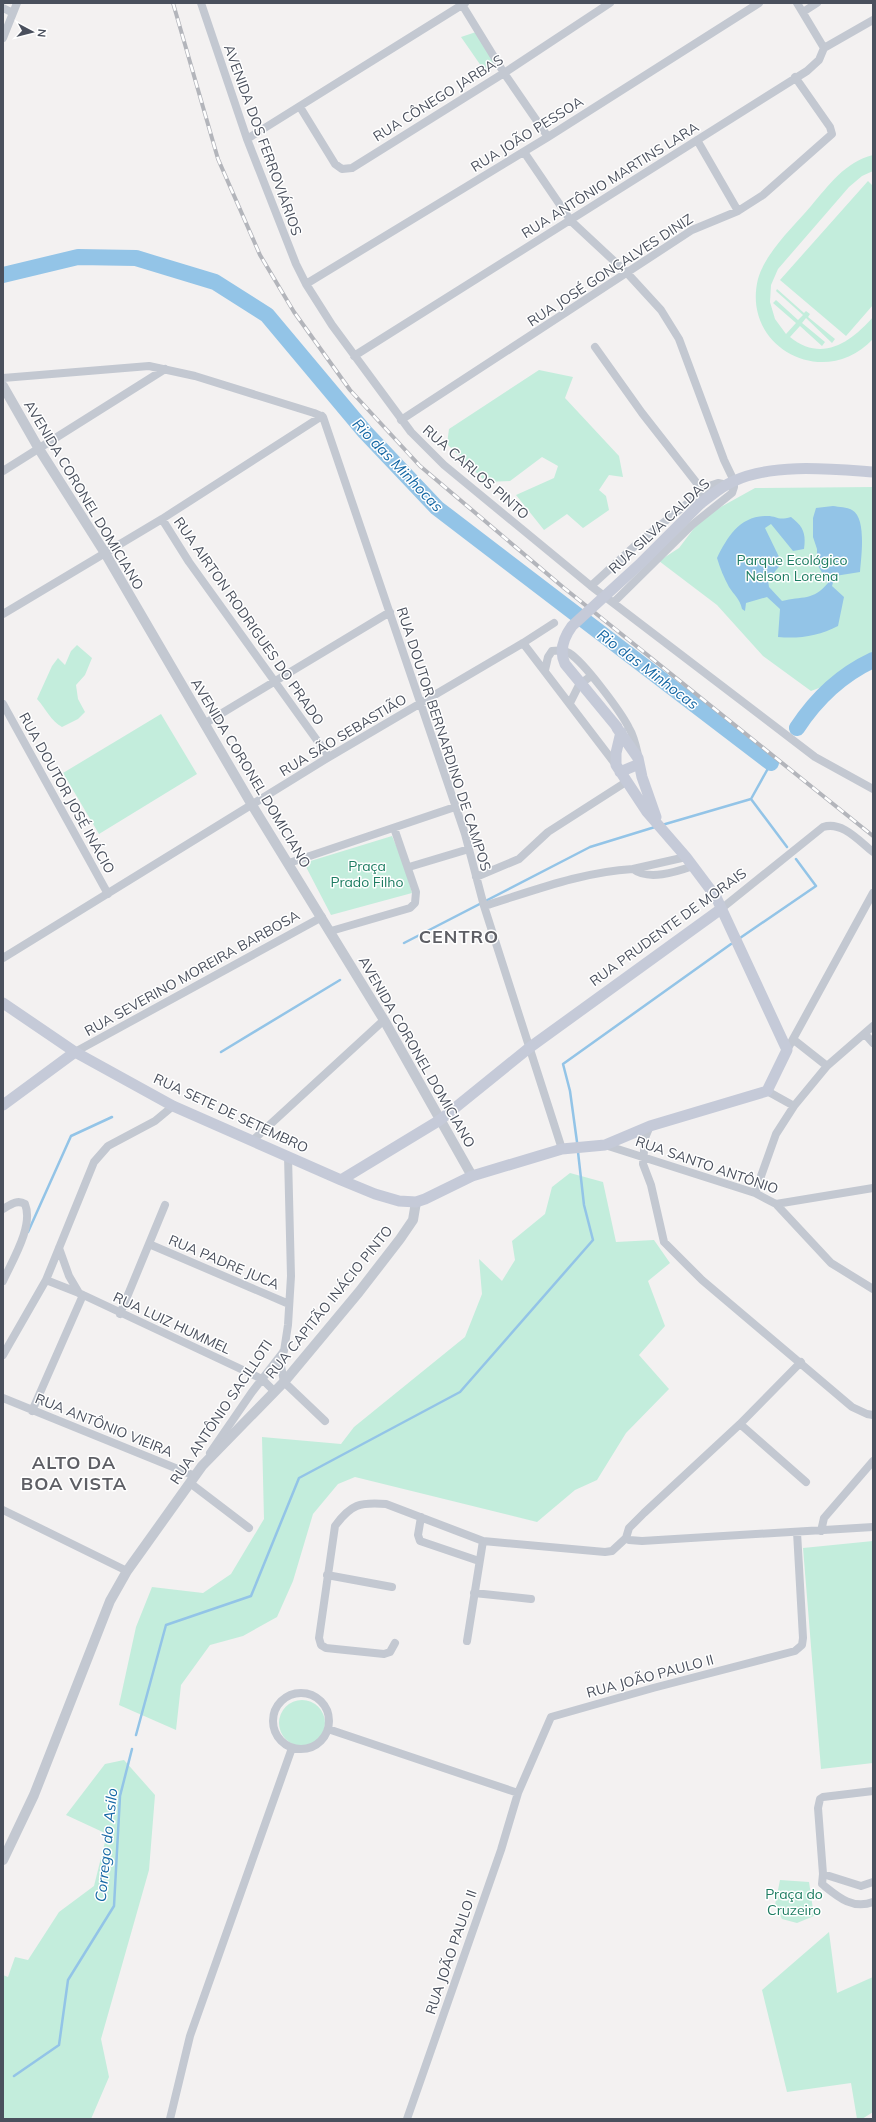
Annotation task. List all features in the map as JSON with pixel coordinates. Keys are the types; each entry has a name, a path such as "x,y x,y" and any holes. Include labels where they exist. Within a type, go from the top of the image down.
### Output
{"main road":[{"name":"RUA SILVA CALDAS","path":"619,730 570,673 563,659 562,646 567,633 572,626 641,563 702,503 731,483 756,473 775,471 809,470 873,472"},
{"path":"619,730 638,761 658,822"},
{"path":"416,1202 431,1197 472,1176 562,1148 605,1145 650,1126 767,1091 787,1050 722,909 712,892 658,822 647,812 618,769 616,753 619,730"},
{"path":"618,769 638,761"},
{"name":"RUA PRUDENTE DE MORAIS","path":"341,1180 440,1120 529,1048 722,909"},
{"name":"RUA SETE DE SETEMBRO","path":"3,1003 75,1052 173,1106 252,1142 384,1197 416,1202"},
{"path":"3,1096 61,1056 75,1052"},
{"path":"3,1105 75,1052"}],"street":[{"path":"3,38 17,3"},
{"name":"AVENIDA DOS FERROVIÁRIOS","path":"201,3 247,138 280,225 306,284"},
{"name":"RUA CÔNEGO JARBAS","path":"300,107 335,164 342,168 348,169 504,73 610,3"},
{"name":"RUA JOÃO PESSOA","path":"306,284 524,152 759,3"},
{"path":"797,3 824,48"},
{"path":"803,12 818,3"},
{"path":"247,138 300,107 463,4 504,73 548,137"},
{"path":"3,8 13,13"},
{"name":"RUA ANTÔNIO MARTINS LARA","path":"354,356 571,222 814,65 824,48 873,20"},
{"name":"RUA JOSÉ GONÇALVES DINIZ","path":"401,420 628,274 692,230 738,211 763,195 830,137 832,130 830,126 795,77"},
{"path":"697,140 738,211"},
{"path":"524,152 571,222 628,274 661,310 679,339 724,460 731,483 732,493 692,525 614,602"},
{"name":"RUA CARLOS PINTO","path":"306,284 354,356 401,420 426,448 444,465 591,586 614,602 815,757 873,789"},
{"path":"595,347 642,412 703,491"},
{"path":"3,378 137,366 165,369 318,414"},
{"path":"3,471 39,450 165,369"},
{"name":"AVENIDA CORONEL DOMICIANO","path":"3,386 39,450 105,553 252,805 331,931 384,1020 472,1176"},
{"path":"3,614 162,519 318,414"},
{"name":"RUA DOUTOR BERNARDINO DE CAMPOS","path":"318,414 325,421 422,704 469,849 484,906 562,1148"},
{"path":"591,586 638,543 703,491 712,485 731,483"},
{"name":"RUA AIRTON RODRIGUES DO PRADO","path":"162,519 189,562 329,757"},
{"path":"204,724 390,612"},
{"name":"RUA SÃO SEBASTIÃO","path":"3,958 329,757 422,704 554,623"},
{"path":"523,643 570,703 618,769"},
{"path":"545,670 549,654 552,651 561,650 572,655 619,711 629,727 638,761"},
{"path":"570,703 579,685 591,676"},
{"name":"RUA DOUTOR JOSÉ INÁCIO","path":"3,704 108,894"},
{"path":"476,878 519,858 548,832 626,782"},
{"path":"289,863 455,807"},
{"name":"RUA PRUDENTE DE MORAIS","path":"722,909 823,827 829,825 840,827 873,852"},
{"path":"331,931 413,906 415,903 416,892 409,867 394,828"},
{"path":"409,867 469,849"},
{"path":"484,906 562,881 607,871 633,869 686,857"},
{"path":"633,869 640,874 648,875 676,872 693,866"},
{"path":"787,1050 794,1040 873,894"},
{"name":"RUA SEVERINO MOREIRA BARBOSA","path":"75,1052 322,917"},
{"path":"252,1142 384,1020"},
{"path":"754,1193 776,1134 794,1106 827,1066 873,1026"},
{"path":"864,1034 873,1044"},
{"path":"794,1040 827,1066"},
{"path":"767,1091 794,1106"},
{"path":"3,1355 46,1280 94,1162 101,1153 116,1140 155,1120 173,1106"},
{"path":"650,1126 645,1138 642,1156 664,1242 702,1280 801,1362 852,1407 867,1414 873,1415"},
{"name":"RUA SANTO ANTÔNIO","path":"605,1145 754,1193 776,1204 873,1188"},
{"name":"RUA ANTÔNIO SACILLOTI","path":"3,1860 34,1795 110,1600 127,1571 262,1379 284,1351 289,1304 291,1250 288,1156"},
{"path":"3,1209 13,1203 20,1202 26,1206 24,1235 3,1281"},
{"name":"RUA CAPITÃO INÁCIO PINTO","path":"202,1466 284,1382 359,1292 413,1220 416,1202"},
{"path":"776,1204 831,1263 873,1289"},
{"path":"120,1314 165,1205"},
{"name":"RUA PADRE JUCA","path":"149,1244 289,1304"},
{"path":"32,1411 81,1294 69,1276 59,1248"},
{"name":"RUA LUIZ HUMMEL","path":"46,1280 81,1294 120,1314 262,1379 274,1391"},
{"path":"284,1351 281,1369 284,1382 325,1421"},
{"path":"395,1643 390,1652 384,1654 326,1648 322,1645 319,1638 335,1526 345,1512 354,1506 370,1502 386,1504 483,1541 605,1552 612,1550 626,1538 629,1528 644,1513 740,1424 801,1362"},
{"name":"RUA ANTÔNIO VIEIRA","path":"3,1398 192,1480 249,1528"},
{"path":"740,1424 806,1482"},
{"path":"821,1531 824,1518 873,1461"},
{"path":"3,1510 127,1571"},
{"path":"421,1517 418,1535 420,1541 479,1561"},
{"path":"626,1538 629,1540 642,1541 873,1527"},
{"name":"RUA JOÃO PAULO II","path":"407,2119 501,1850 518,1793 551,1717 653,1688 795,1651 802,1645 803,1638 797,1532"},
{"path":"467,1641 483,1541"},
{"path":"327,1575 392,1587"},
{"path":"474,1593 531,1599"},
{"path":"301,1693 317,1698 328,1712 328,1729 320,1742 314,1746 299,1749 292,1748 284,1744 278,1737 273,1721 279,1705 289,1696 301,1693"},
{"path":"328,1729 518,1793"},
{"path":"170,2119 190,2036 292,1748"},
{"path":"873,1790 823,1797 820,1799 818,1808 823,1874 822,1884 844,1901 859,1905 873,1902"},
{"path":"823,1874 861,1886 873,1882"}],"green space":[{"path":"476,32 496,63 486,73 461,37"},
{"path":"873,155 873,171 862,176 849,187 778,269 771,285 770,302 775,319 786,334 796,323 773,303 776,300 798,320 803,315 776,291 777,289 804,313 806,311 810,314 808,317 835,339 832,343 806,318 802,323 825,342 822,346 800,326 790,337 802,345 825,349 835,346 846,341 873,317 873,339 854,354 832,361 811,361 791,354 774,342 762,325 756,304 758,279 762,269 773,250 831,182 854,163"},
{"path":"868,181 873,186 873,305 846,336 780,280"},
{"path":"539,370 573,377 565,398 619,456 623,477 609,475 599,490 606,496 609,510 583,528 567,514 544,530 516,495 554,478 558,466 542,457 510,481 486,482 447,444 449,429"},
{"name":"Parque Ecológico Nelson Lorena","path":"873,487 873,661 856,674 811,691 763,656 717,605 659,561 679,548 695,527 710,513 755,488"},
{"path":"77,645 92,658 85,675 76,685 78,699 85,712 78,719 62,727 52,718 37,699 52,666 58,658 65,665 71,651"},
{"path":"161,714 197,774 99,834 63,773"},
{"name":"Praça Prado Filho","path":"392,836 404,864 412,893 331,915 304,863"},
{"path":"570,1173 603,1182 616,1242 654,1240 670,1263 648,1281 665,1326 639,1355 669,1389 626,1433 597,1480 575,1490 537,1522 355,1477 338,1484 313,1514 293,1581 277,1617 243,1636 210,1645 181,1685 176,1730 119,1705 136,1627 152,1587 203,1593 231,1574 264,1519 262,1437 341,1444 354,1427 465,1337 482,1294 479,1259 502,1281 515,1260 512,1241 545,1214 552,1187"},
{"path":"873,1541 873,1763 821,1769 803,1548"},
{"path":"297,1700 307,1700 315,1704 321,1710 325,1718 325,1728 321,1736 315,1742 307,1746 297,1746 289,1742 283,1736 279,1728 279,1718 283,1710 289,1704"},
{"path":"124,1760 155,1795 149,1870 101,2039 109,2077 91,2119 3,2119 3,1975 8,1977 15,1957 28,1960 59,1912 94,1886 107,1834 66,1815 105,1764"},
{"name":"Praça do Cruzeiro","path":"780,1880 809,1882 814,1916 797,1923 782,1919 775,1905"},
{"path":"829,1932 837,1993 873,1977 873,2112 862,2119 857,2119 851,2083 787,2092 762,1990"}],"water":[{"path":"833,506 850,509 857,514 860,521 862,539 860,572 835,576 832,586 844,597 838,626 809,636 794,638 778,637 780,609 767,597 746,603 745,611 742,609 725,580 717,558 731,535 742,523 749,519 767,516 780,518 791,517 799,524 803,531 805,539 804,549 793,551 771,524 765,528 782,563 768,580 769,587 782,601 807,597 817,593 828,583 817,564 817,549 813,537 813,518 816,508"}],"waterway":[{"name":"Rio das Minhocas","path":"3,275 78,257 136,258 215,282 267,315 365,432 437,508 771,763"},
{"path":"797,728 812,707 840,680 873,660"},
{"path":"662,825 751,799 771,763"},
{"path":"751,799 787,847"},
{"path":"404,943 590,847 655,827"},
{"path":"740,938 816,886 796,859"},
{"path":"577,1142 570,1091 563,1064 731,944"},
{"path":"221,1052 340,980"},
{"path":"28,1232 71,1136 112,1117"},
{"path":"136,1735 166,1625 251,1596 299,1478 460,1392 593,1240 584,1205 578,1152"},
{"name":"Corrego do Asilo","path":"14,2076 59,2045 68,1980 114,1906 120,1796 132,1749"}],"railway":[{"path":"173,3 218,159 260,255 294,312 350,390 420,466 564,588 873,836"}],"district":[{"name":"CENTRO","path":"459,936"},
{"name":"ALTO DA BOA VISTA","path":"74,1472"}]}
